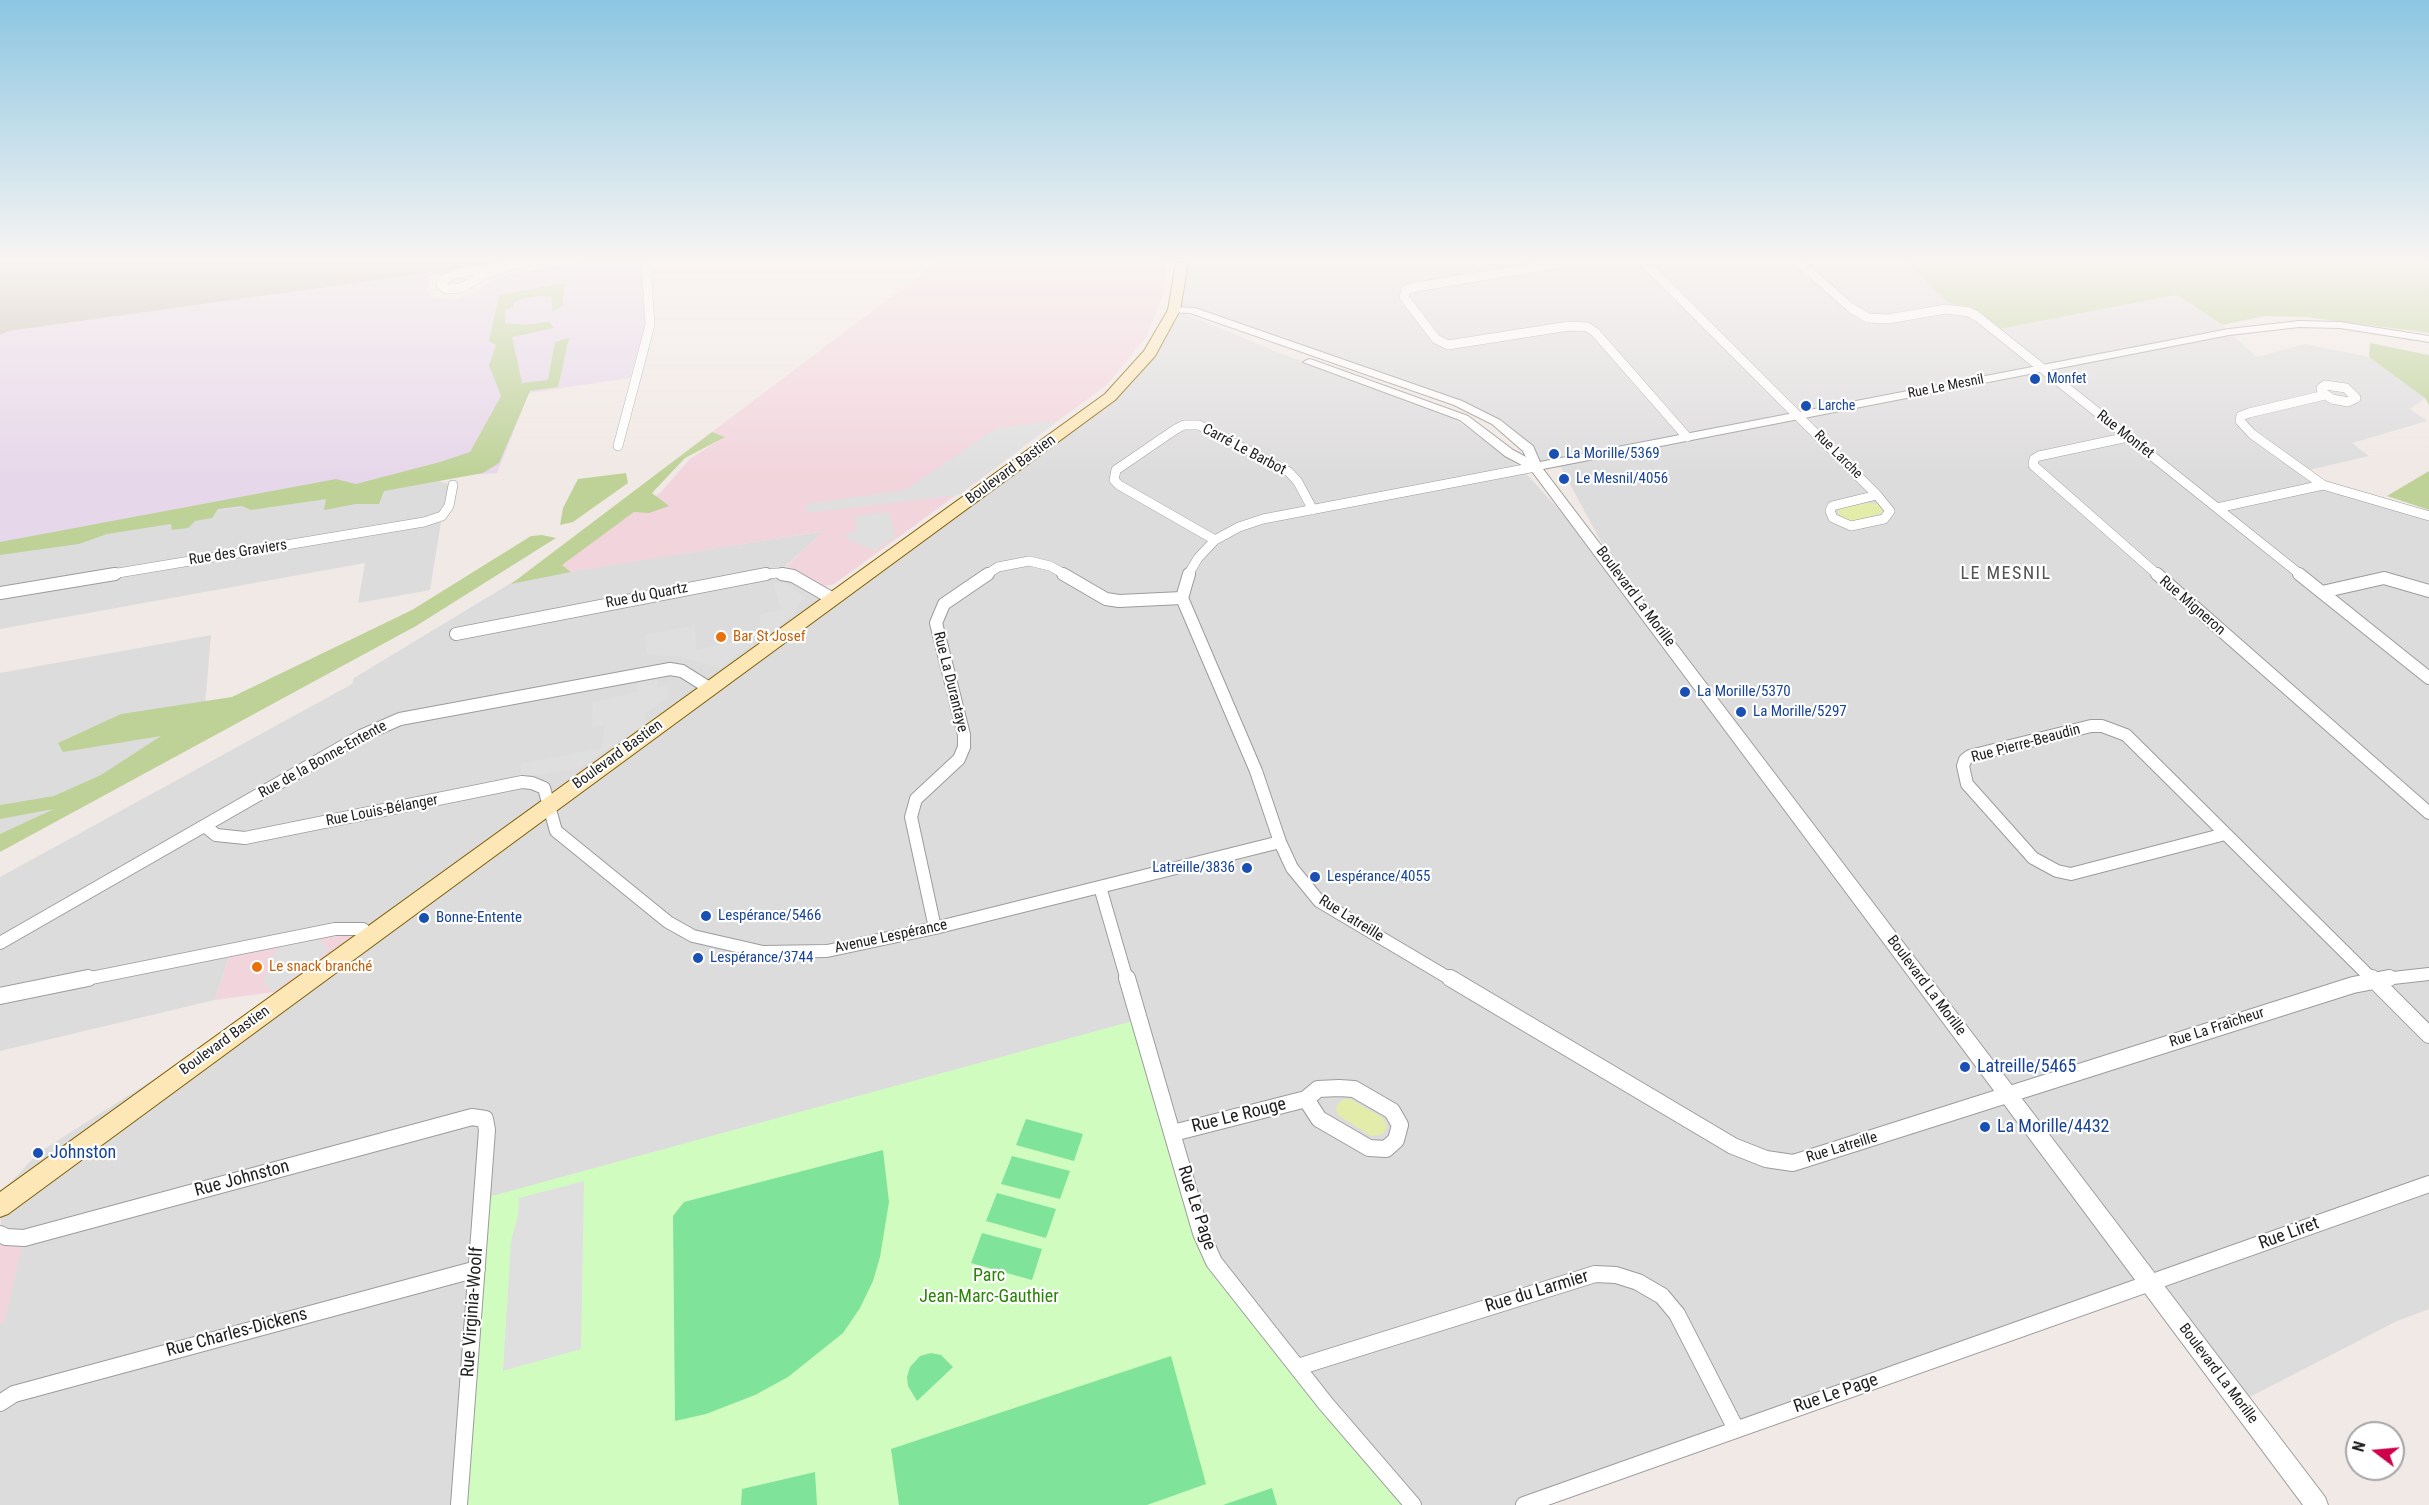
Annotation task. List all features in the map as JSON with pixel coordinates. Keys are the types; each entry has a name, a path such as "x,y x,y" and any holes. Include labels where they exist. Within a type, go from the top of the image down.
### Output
{"main road":[{"name":"Boulevard Bastien","path":"0,1206 1110,397 1150,353 1161,333"}],"street":[{"path":"618,446 648,333"},
{"name":"Boulevard La Morille","path":"1228,333 1464,418 1509,453 1535,467 1624,582 2317,1505"},
{"path":"1432,333 1436,339 1448,345 1523,333"},
{"path":"1596,333 1687,437"},
{"name":"Rue Larche","path":"1716,333 1890,507 1890,514 1884,519 1851,526 1833,518 1830,512 1832,506 1877,495"},
{"name":"Rue Monfet","path":"1998,333 2429,678"},
{"name":"Rue Le Mesnil","path":"1535,467 2223,333"},
{"name":"Rue Le Mesnil","path":"2390,333 2429,339"},
{"path":"2325,395 2249,412 2241,416 2240,421 2252,434 2323,485 2429,516"},
{"name":"Carré Le Barbot","path":"1215,540 1119,484 1114,480 1116,470 1176,429 1184,425 1199,425 1289,472 1298,482 1314,510"},
{"name":"Rue Migneron","path":"2128,437 2039,456 2034,459 2033,465 2429,813"},
{"path":"1182,598 1188,575 1198,558 1215,540 1239,527 1263,519 1535,467"},
{"name":"Rue des Graviers","path":"0,593 424,522 442,516 446,512 453,485"},
{"path":"2217,508 2323,485"},
{"name":"Rue La Durantaye","path":"935,928 911,817 916,800 959,759 964,747 964,735 936,623 944,604 998,567 1029,561 1050,566 1106,599 1119,601 1182,598"},
{"name":"Rue du Quartz","path":"456,634 763,574 778,573 793,576 833,599"},
{"path":"2322,592 2384,578 2429,591"},
{"name":"Rue Latreille","path":"1182,598 1256,771 1280,842 1292,868 1319,901 1733,1146 1766,1159 1793,1162 1814,1157 2008,1094"},
{"name":"Rue de la Bonne-Entente","path":"0,943 361,736 400,719 670,669 682,671 709,688"},
{"name":"Rue Pierre-Beaudin","path":"2224,834 2071,874 2056,871 2033,858 1967,784 1963,766 1965,760 1970,756 2091,726 2102,726 2126,735 2373,980"},
{"name":"Rue Louis-Bélanger","path":"206,826 216,835 245,838 522,782 544,788 550,804"},
{"name":"Avenue Lespérance","path":"550,804 556,831 668,922 693,936 763,952 827,951 935,928 1280,842"},
{"name":"Rue Le Page","path":"1100,887 1201,1233 1214,1262 1326,1404 1413,1505"},
{"path":"0,996 335,929 363,928 369,936"},
{"name":"Rue La Fraîcheur","path":"2008,1094 2373,980 2429,974"},
{"path":"2373,980 2429,1035"},
{"name":"Rue Le Rouge","path":"1173,1133 1306,1100 1318,1089 1354,1089 1392,1111 1400,1125 1396,1140 1386,1149 1369,1148 1319,1119 1306,1100"},
{"name":"Rue Johnston","path":"0,1234 6,1237 24,1238 472,1117 485,1119"},
{"name":"Rue Virginia-Woolf","path":"459,1505 487,1131 485,1119"},
{"name":"Rue Liret","path":"2149,1284 2429,1184"},
{"name":"Rue Charles-Dickens","path":"0,1403 14,1394 477,1269"},
{"name":"Rue du Larmier","path":"1298,1367 1595,1274 1616,1275 1638,1282 1662,1296 1677,1314 1736,1429"},
{"name":"Rue Le Page","path":"1524,1505 2149,1284"}],"shaded area":[{"path":"0,333 643,333 630,378 529,393 497,473 424,477 0,546"},
{"path":"843,333 1148,333 1107,385 834,584 825,586 786,567 823,531 571,572 561,565 660,493 690,459 724,437 712,432"},
{"path":"1159,333 1232,333 1282,354 1446,412 1522,469 1620,577 1558,462 1535,467 1529,449 1477,412 1256,333 2230,333 2257,357 2305,344 2369,357 2425,398 2410,409 2427,421 2352,443 2369,456 2305,471 2323,485 2429,516 2429,1309 2397,1321 2240,1402 2149,1285 1524,1505 0,1505 0,1323 4,1322 0,1194 38,1153 296,989 231,950 215,1000 0,1051 0,877 352,684 354,678 516,580 824,531 778,573 833,599 1130,377"},
{"path":"1058,421 959,495 806,513 807,504 905,490 997,428"},
{"path":"425,477 453,485 442,516 430,590 358,603 365,563 0,629 0,546"},
{"path":"889,512 895,537 874,551 844,537 857,529 854,516"},
{"path":"774,583 785,583 806,598 800,602 794,615 720,668 679,657 647,654 646,635 695,625 696,650 757,637 757,633 761,630 759,615 780,609"},
{"path":"211,635 203,728 0,841 0,673"},
{"path":"657,679 657,688 668,686 668,698 644,715 649,721 579,769 519,777 521,764 601,748 605,725 591,728 593,702 637,692 638,682"},
{"path":"335,929 369,936 296,989 215,1000 231,950"},
{"path":"320,939 329,951 273,992 263,982 275,951 285,944"},
{"path":"584,1181 581,1349 503,1371 511,1241 518,1216 519,1198"},
{"path":"24,1238 4,1323 0,1323 0,1242"}],"green space":[{"path":"491,333 530,333 512,337 522,383 548,380 555,342 569,338 558,387 530,391 499,463 483,473 384,491 379,504 356,504 324,510 326,499 251,510 242,506 218,509 212,518 195,521 188,528 172,530 171,524 107,534 79,544 0,555 0,542 336,479 356,484 470,452 501,396 489,365 496,345 489,341"},
{"path":"2370,343 2429,355 2429,405 2425,398 2369,357"},
{"path":"712,432 725,437 685,458 652,493 669,506 649,513 634,512 562,565 571,572 511,584"},
{"path":"2429,471 2429,510 2387,496"},
{"path":"626,473 628,483 573,522 560,525 563,508 578,479"},
{"path":"1869,503 1879,504 1882,507 1882,513 1850,522 1838,513 1839,508"},
{"path":"542,535 556,538 416,626 0,852 0,834 54,809 0,819 0,805 54,796 101,775 161,736 63,752 58,743 121,714 232,697 412,610 531,536"},
{"name":"Parc Jean-Marc-Gauthier","path":"1140,1019 1201,1233 1412,1505 459,1505 481,1199"},
{"path":"1343,1099 1350,1099 1383,1118 1387,1127 1383,1134 1371,1136 1338,1115 1336,1107"},
{"path":"1026,1119 1083,1134 1074,1161 1016,1145"},
{"path":"883,1150 889,1202 880,1257 873,1281 860,1308 843,1333 788,1377 755,1395 706,1414 675,1421 673,1216 684,1202"},
{"path":"1012,1156 1070,1171 1060,1199 1001,1184"},
{"path":"997,1193 1056,1209 1046,1238 986,1221"},
{"path":"982,1233 1042,1249 1032,1280 971,1263"},
{"path":"931,1353 941,1355 953,1367 917,1401 908,1386 907,1377 910,1367 920,1356"},
{"path":"1171,1356 1206,1484 1147,1505 899,1505 891,1449"},
{"path":"815,1472 817,1505 741,1505 742,1489"},
{"path":"1272,1488 1277,1505 1223,1505"}],"place":[{"name":"Monfet","path":"2035,379"},
{"name":"Larche","path":"1806,406"},
{"name":"La Morille/5369","path":"1554,454"},
{"name":"Le Mesnil/4056","path":"1564,479"},
{"name":"Bar St Josef","path":"721,637"},
{"name":"La Morille/5370","path":"1685,692"},
{"name":"La Morille/5297","path":"1741,712"},
{"name":"Latreille/3836","path":"1247,868"},
{"name":"Lespérance/4055","path":"1315,877"},
{"name":"Lespérance/5466","path":"706,916"},
{"name":"Bonne-Entente","path":"424,918"},
{"name":"Lespérance/3744","path":"698,958"},
{"name":"Le snack branché","path":"257,967"},
{"name":"Latreille/5465","path":"1965,1067"},
{"name":"La Morille/4432","path":"1985,1127"},
{"name":"Johnston","path":"38,1153"}],"district":[{"name":"LE MESNIL","path":"2006,574"}]}
